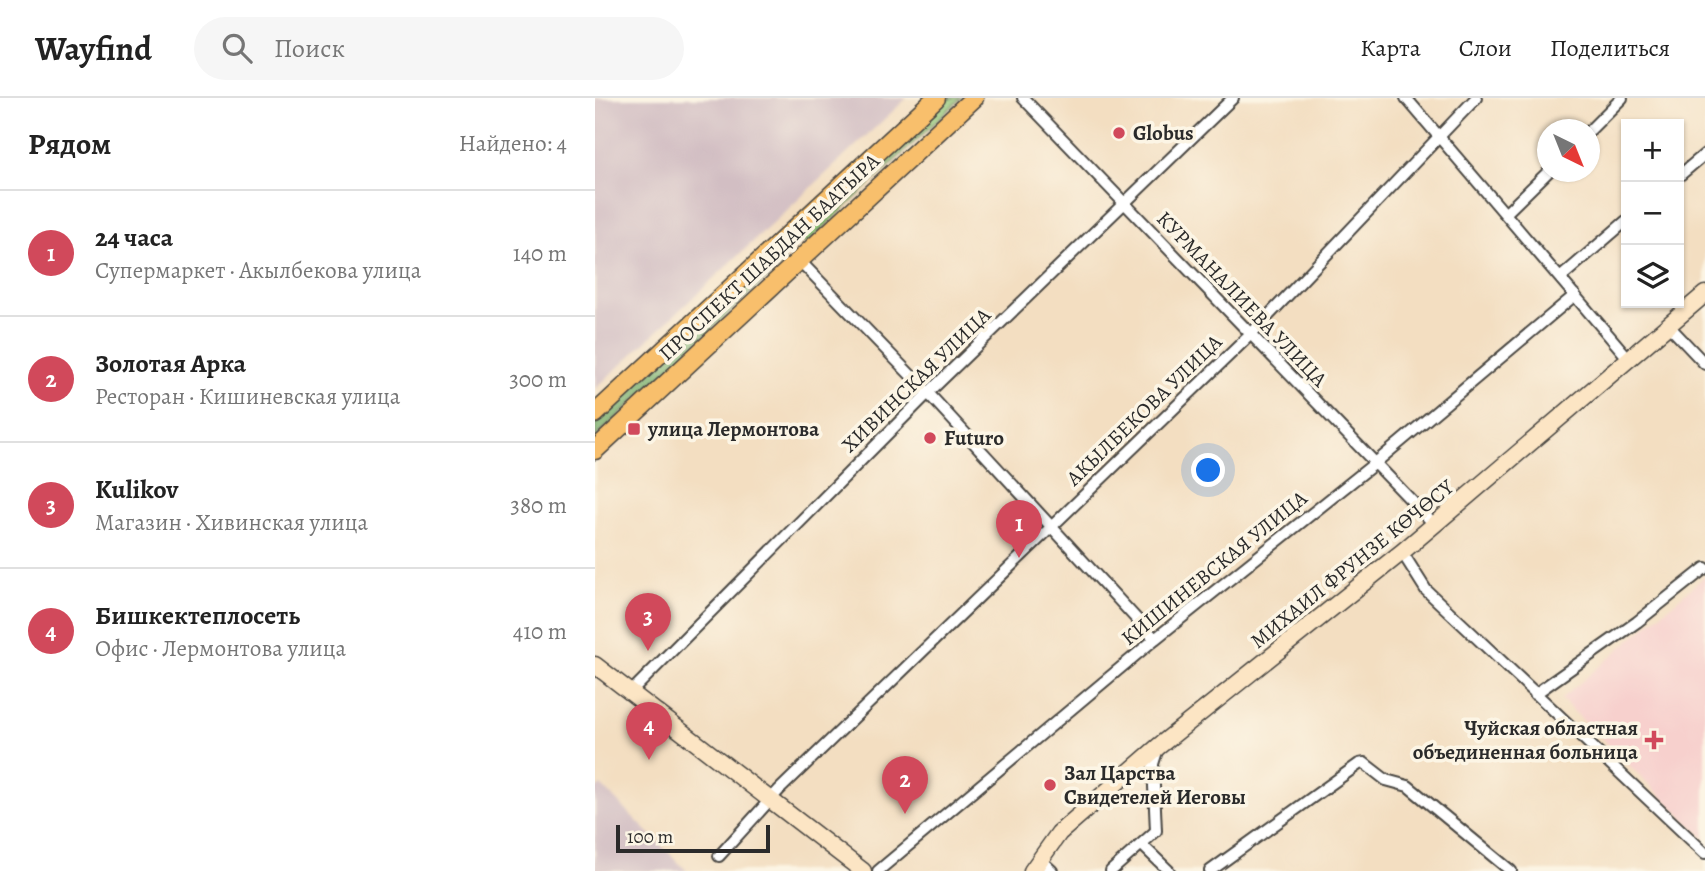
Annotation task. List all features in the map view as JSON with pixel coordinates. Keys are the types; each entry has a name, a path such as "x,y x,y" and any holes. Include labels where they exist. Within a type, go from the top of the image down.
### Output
{"main road":[{"name":"ПРОСПЕКТ ШАБДАН БААТЫРА","path":"595,414 936,98"},
{"name":"ПРОСПЕКТ ШАБДАН БААТЫРА","path":"595,450 974,98"},
{"path":"782,242 799,260"},
{"name":"МИХАИЛ ФРУНЗЕ КӨЧӨСҮ","path":"1035,865 1059,833 1159,746 1435,525 1705,294"},
{"path":"595,665 863,871"}],"street":[{"name":"КУРМАНАЛИЕВА УЛИЦА","path":"1023,98 1435,525"},
{"name":"ХИВИНСКАЯ УЛИЦА","path":"630,693 928,393 1233,98"},
{"path":"1406,98 1629,359"},
{"name":"АКЫЛБЕКОВА УЛИЦА","path":"719,856 770,799 1249,335 1476,98"},
{"path":"1600,120 1622,98"},
{"path":"1684,172 1705,154"},
{"path":"1504,214 1538,182"},
{"path":"1560,278 1621,225"},
{"path":"799,260 928,393 1155,639"},
{"name":"КИШИНЕВСКАЯ УЛИЦА","path":"878,871 1155,639 1374,464 1574,295"},
{"path":"1668,325 1705,364"},
{"path":"1402,552 1426,590 1705,853"},
{"path":"1535,694 1637,622 1705,568"},
{"path":"1111,871 1156,831 1153,764 1159,746"},
{"path":"1210,871 1364,763 1386,780 1408,786 1511,871"},
{"path":"1142,845 1169,871"},
{"path":"1035,865 1052,871"}],"shaded area":[{"path":"595,98 907,98 595,389"},
{"name":"Чуйская областная объединенная больница","path":"1705,576 1705,839 1561,699"},
{"path":"601,785 687,871 595,871 595,790"}],"green space":[{"path":"939,98 961,98 806,244 795,238"},
{"path":"782,253 784,262 595,438 595,420"}],"place":[{"name":"Globus","path":"1119,133"},
{"name":"улица Лермонтова","path":"634,429"},
{"name":"Futuro","path":"930,438"},
{"name":"24 часа","path":"1019,558"},
{"name":"Kulikov","path":"648,651"},
{"name":"Чуйская областная объединенная больница","path":"1654,740"},
{"name":"Бишкектеплосеть","path":"649,760"},
{"name":"Зал Царства Свидетелей Иеговы","path":"1050,785"},
{"name":"Золотая Арка","path":"905,814"}]}
